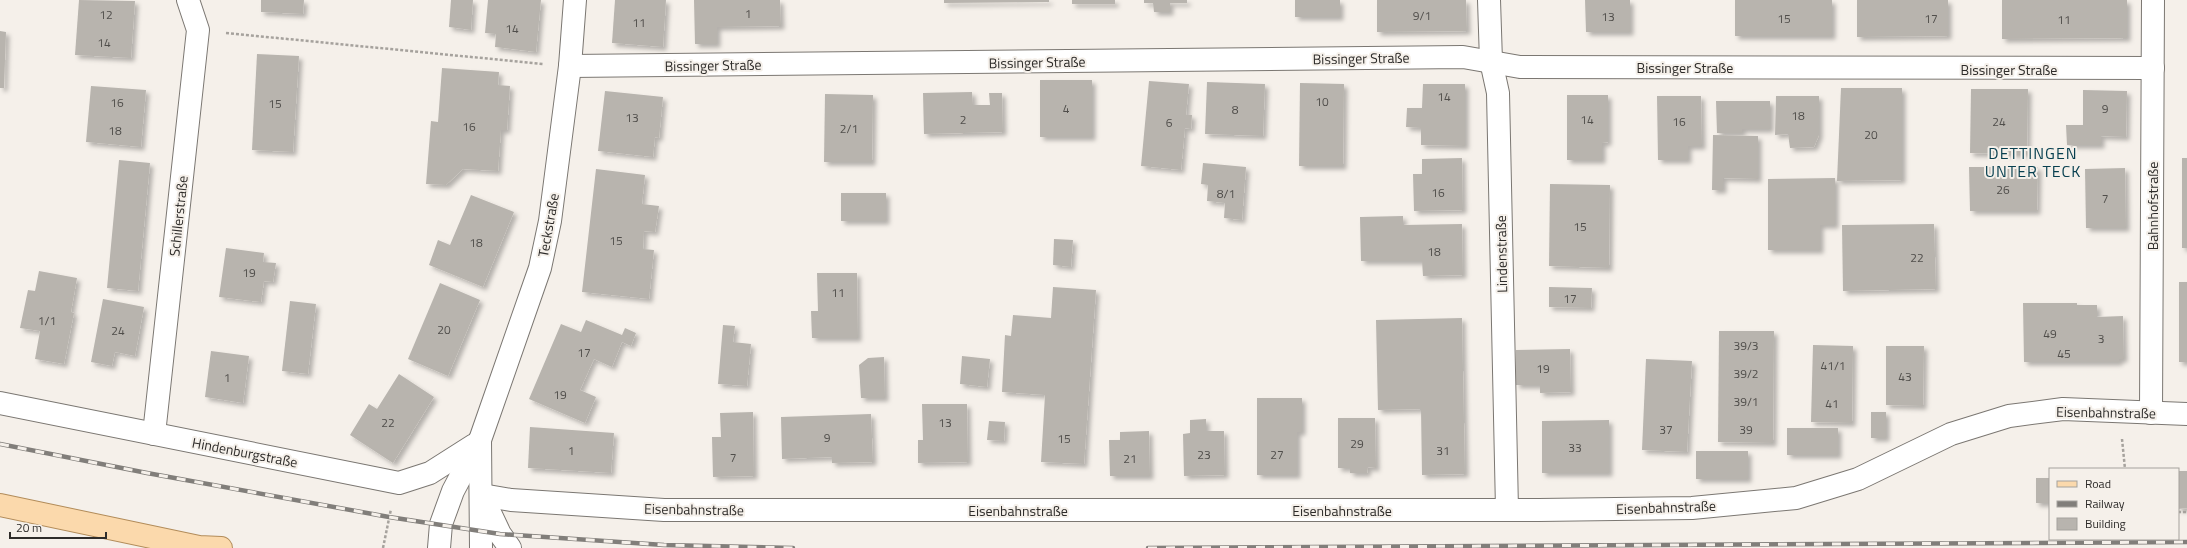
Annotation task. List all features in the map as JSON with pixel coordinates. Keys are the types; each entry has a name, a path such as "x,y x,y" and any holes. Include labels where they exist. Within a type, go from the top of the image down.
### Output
{"main road":[{"path":"0,505 207,548"}],"street":[{"name":"Schillerstraße","path":"154,434 198,30 188,0"},
{"name":"Teckstraße","path":"439,548 441,524 453,491 480,440 540,268 550,221 570,66 575,0"},
{"name":"Lindenstraße","path":"1489,0 1490,61 1498,93 1507,509"},
{"name":"Bahnhofstraße","path":"2151,413 2153,0"},
{"name":"Bissinger Straße","path":"570,66 1455,57 1527,67 2153,68"},
{"name":"Hindenburgstraße","path":"0,403 399,483 430,473 480,440"},
{"name":"Eisenbahnstraße","path":"482,495 510,500 664,510 1692,508 1796,498 1858,479 1951,434 2009,416 2062,409 2187,414"},
{"name":"Teckstraße","path":"480,440 482,495 481,548"},
{"path":"482,495 500,534 510,548"}],"path":[{"path":"198,30 570,66"},
{"path":"383,548 394,497 399,483"}],"building":[{"path":"79,0 135,1 131,58 75,55"},
{"path":"261,0 304,0 303,14 261,12"},
{"path":"451,0 473,0 471,30 449,27"},
{"path":"488,0 541,0 536,52 495,47 496,34 485,33"},
{"path":"615,0 666,0 663,47 612,43"},
{"path":"694,0 780,0 781,26 717,27 717,44 695,44"},
{"path":"944,0 1049,0 1049,2 944,3"},
{"path":"1072,0 1115,0 1115,4 1072,4"},
{"path":"1144,0 1187,0 1187,3 1170,3 1170,12 1154,12 1153,3 1144,3"},
{"path":"1295,0 1340,0 1340,17 1295,17"},
{"path":"1377,0 1466,0 1467,31 1377,32"},
{"path":"1585,0 1630,0 1630,32 1586,32"},
{"path":"1735,0 1832,0 1832,36 1735,36"},
{"path":"1857,0 1948,0 1948,36 1857,37"},
{"path":"2002,0 2127,0 2127,38 2002,39"},
{"path":"0,31 6,32 4,88 0,88"},
{"path":"257,54 299,56 293,152 252,150"},
{"path":"442,68 499,72 498,85 510,86 507,130 501,130 498,171 463,169 446,185 426,184 431,121 438,122"},
{"path":"1040,80 1092,80 1092,137 1040,137"},
{"path":"1149,81 1189,84 1186,115 1192,115 1191,129 1185,128 1181,170 1141,166"},
{"path":"1207,82 1265,84 1263,136 1205,134"},
{"path":"1300,83 1344,84 1343,166 1299,166"},
{"path":"1423,84 1465,84 1465,146 1421,145 1421,128 1406,127 1407,108 1422,108"},
{"path":"91,86 146,90 141,147 86,142"},
{"path":"1841,88 1902,88 1902,180 1837,181"},
{"path":"1971,89 2028,89 2027,154 1970,153"},
{"path":"2083,90 2127,91 2126,137 2101,136 2101,145 2067,145 2066,125 2083,125"},
{"path":"605,91 663,97 659,138 655,137 653,157 598,151"},
{"path":"972,92 973,105 990,105 989,93 1002,93 1003,132 924,134 923,93"},
{"path":"825,94 873,95 872,162 824,162"},
{"path":"1567,95 1608,95 1608,142 1602,143 1602,160 1567,160"},
{"path":"1657,96 1701,96 1702,146 1688,146 1688,160 1658,160"},
{"path":"1776,96 1819,96 1819,135 1814,147 1790,148 1788,134 1775,135"},
{"path":"1716,101 1770,101 1770,129 1742,129 1742,133 1717,133"},
{"path":"1713,135 1758,136 1758,179 1723,178 1723,190 1712,190"},
{"path":"1462,158 1463,210 1414,211 1413,174 1422,174 1422,159"},
{"path":"2182,158 2187,158 2187,248 2182,248"},
{"path":"119,160 150,163 138,291 107,288"},
{"path":"1203,163 1246,167 1242,220 1224,218 1225,203 1207,201 1208,185 1201,184"},
{"path":"1969,167 2038,167 2037,211 1970,211"},
{"path":"2125,168 2126,228 2086,228 2085,169"},
{"path":"596,169 645,175 642,204 659,206 655,232 644,231 643,249 654,250 649,299 582,292"},
{"path":"1835,178 1835,225 1820,225 1820,250 1768,250 1768,179"},
{"path":"1550,184 1610,185 1609,268 1549,266"},
{"path":"841,193 886,193 886,221 841,221"},
{"path":"471,195 514,212 483,287 429,265 438,240 450,245"},
{"path":"1403,216 1403,225 1462,224 1463,275 1423,276 1422,261 1361,261 1360,217"},
{"path":"1934,224 1936,289 1843,291 1842,225"},
{"path":"1054,239 1073,240 1071,267 1053,265"},
{"path":"226,248 264,253 263,262 276,263 273,282 264,281 261,302 219,297"},
{"path":"39,271 77,278 71,312 74,313 64,364 35,359 40,331 20,328 28,290 35,291"},
{"path":"817,273 857,273 858,338 812,338 811,311 818,311"},
{"path":"2179,282 2187,282 2187,362 2179,362"},
{"path":"440,283 480,300 448,376 408,359"},
{"path":"1053,287 1096,290 1084,464 1041,462 1045,395 1002,392 1005,335 1011,336 1013,315 1051,318"},
{"path":"1549,287 1592,288 1591,308 1549,307"},
{"path":"103,299 144,307 135,356 115,352 112,366 91,362"},
{"path":"290,301 316,304 308,374 282,371"},
{"path":"2023,303 2077,303 2077,305 2097,305 2097,317 2123,316 2124,359 2119,359 2119,362 2024,362"},
{"path":"1462,318 1465,474 1422,475 1421,409 1378,410 1376,320"},
{"path":"586,320 622,335 625,328 636,333 631,346 622,342 612,367 594,359 580,390 596,397 585,423 529,399 561,324 581,332"},
{"path":"723,325 735,326 733,342 751,344 747,386 718,384"},
{"path":"1719,331 1774,331 1773,443 1718,442"},
{"path":"1813,345 1853,346 1852,423 1811,422"},
{"path":"1886,346 1924,346 1923,406 1886,405"},
{"path":"1570,349 1571,392 1540,393 1540,385 1516,385 1516,350"},
{"path":"211,351 249,356 243,403 205,397"},
{"path":"962,356 990,359 987,387 960,384"},
{"path":"884,357 885,398 861,398 859,365 868,358"},
{"path":"1646,359 1692,361 1687,452 1642,450"},
{"path":"399,374 434,397 393,463 350,435 369,404 377,409"},
{"path":"1257,398 1302,398 1302,432 1297,432 1297,475 1257,475"},
{"path":"922,404 967,404 968,462 918,463 918,440 923,440"},
{"path":"753,412 754,476 713,477 712,437 721,437 720,413"},
{"path":"1871,412 1886,412 1886,438 1871,438"},
{"path":"871,414 873,462 832,463 832,457 782,459 781,417"},
{"path":"1338,418 1375,418 1376,468 1368,467 1367,473 1350,473 1350,468 1338,468"},
{"path":"1206,419 1206,431 1224,431 1225,475 1184,476 1183,434 1190,433 1190,420"},
{"path":"1609,420 1609,473 1542,473 1542,421"},
{"path":"989,421 1005,422 1004,441 987,440"},
{"path":"530,427 614,433 611,473 528,468"},
{"path":"1787,428 1838,428 1838,455 1787,455"},
{"path":"1149,431 1150,476 1110,476 1109,440 1120,440 1120,432"},
{"path":"1696,451 1748,451 1748,479 1696,479"},
{"path":"2179,471 2187,471 2187,508 2179,509"},
{"path":"2036,478 2049,478 2049,503 2036,503"}],"railway":[{"path":"0,444 147,473 389,517 500,534 664,545 793,548"},
{"path":"1148,548 2187,542"}],"district":[{"name":"DETTINGEN UNTER TECK","path":"2033,162"}]}
